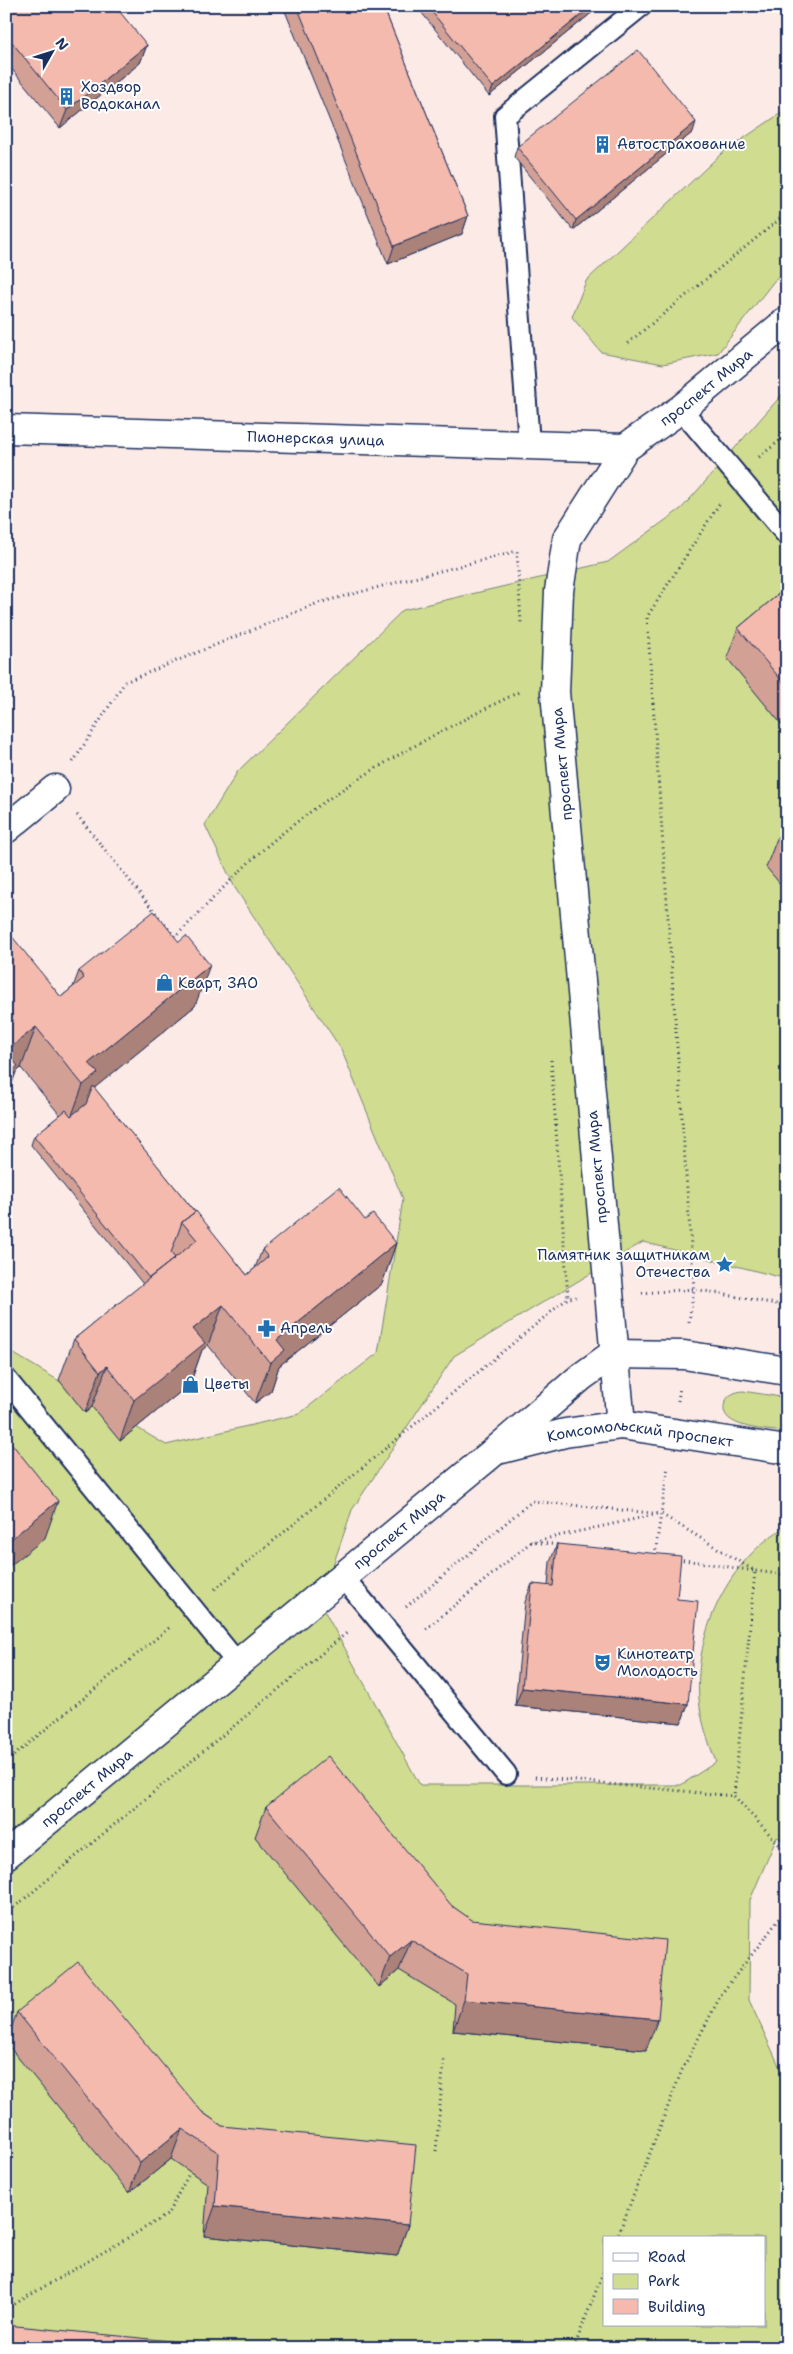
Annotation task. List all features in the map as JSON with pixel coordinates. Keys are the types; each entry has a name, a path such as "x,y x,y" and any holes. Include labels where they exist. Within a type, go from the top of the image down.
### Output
{"street":[{"name":"проспект Мира","path":"6,1855 496,1450 581,1377 613,1354 555,692 559,591 567,539 626,448 681,409 787,321"},
{"name":"Пионерская улица","path":"6,429 626,448"},
{"path":"6,829 56,789"},
{"path":"621,1425 613,1354 684,1356 787,1371"},
{"name":"Комсомольский проспект","path":"496,1450 565,1433 621,1425 787,1450"}],"lane":[{"path":"529,444 505,116 641,6"},
{"path":"681,409 787,534"},
{"path":"6,1379 238,1664"},
{"path":"343,1577 506,1774"}],"path":[{"path":"628,343 787,213"},
{"path":"655,1555 694,1289 648,617 738,475"},
{"path":"517,551 318,603 125,682 56,789 175,937 272,842 350,782 431,736 526,689"},
{"path":"6,1762 568,1298 694,1289 787,1306"},
{"path":"372,1612 396,1614 532,1501 661,1514 755,1571"},
{"path":"402,1648 531,1542 661,1514"},
{"path":"531,1542 569,1546"},
{"path":"646,1554 664,1556"},
{"path":"673,1558 787,1575"},
{"path":"734,1796 755,1571"},
{"path":"6,1914 354,1626"},
{"path":"506,1774 734,1796 787,1853"},
{"path":"618,2236 682,2070 722,1993 784,1913 787,1884"},
{"path":"436,2151 444,2059"},
{"path":"6,2308 167,2215 192,2166"},
{"path":"574,2348 603,2273"}],"green space":[{"path":"787,109 787,271 774,281 718,353 663,364 601,352 572,317 586,281 722,153"},
{"path":"787,389 787,1279 643,1242 454,1356 352,1510 320,1603 420,1785 681,1785 716,1762 705,1731 699,1699 702,1649 709,1624 719,1600 732,1578 766,1540 787,1526 787,1842 777,1837 750,1900 749,2000 787,2083 787,2348 6,2348 6,1349 166,1445 299,1414 378,1353 403,1199 341,1049 235,888 205,825 238,771 403,610 608,562 682,508"},
{"path":"743,1391 787,1398 787,1432 758,1429 736,1423 728,1418 724,1411 725,1402 732,1394"}],"building":[{"name":"Хоздвор Водоканал","path":"6,6 115,6 147,45 67,110 6,35"},
{"path":"297,6 383,6 468,216 394,246"},
{"path":"427,6 592,6 493,87"},
{"name":"Автострахование","path":"638,50 696,122 576,220 517,147"},
{"path":"787,587 787,687 738,628"},
{"path":"787,829 787,848 778,836"},
{"path":"154,911 179,942 186,936 210,965 89,1063 98,1073 83,1085 36,1027 6,1051 6,969 11,964 6,958 6,936 10,934 61,997 84,978 79,971"},
{"path":"6,1051 18,1066 6,1076"},
{"path":"93,1086 195,1212 182,1222 171,1253 175,1258 149,1278 34,1136 66,1110 71,1116 86,1104"},
{"path":"339,1187 365,1220 373,1214 396,1243 277,1340 285,1350 270,1363 223,1305 193,1329 205,1343 134,1400 107,1366 100,1372 74,1339 197,1240 182,1222 196,1211 247,1275 268,1257 262,1250"},
{"path":"8,1439 58,1501 6,1543 6,1440"},
{"name":"Кинотеатр Молодость","path":"557,1544 681,1556 677,1599 698,1601 688,1704 522,1688 532,1584 553,1586"},
{"path":"328,1756 452,1906 472,1920 665,1940 658,2019 464,2000 467,1974 411,1940 390,1957 266,1807"},
{"path":"78,1962 202,2112 222,2126 416,2145 408,2225 215,2206 219,2153 182,2129 140,2163 17,2012"},
{"path":"6,2325 171,2341 171,2348 6,2348"}],"place":[{"name":"Хоздвор Водоканал","path":"67,96"},
{"name":"Автострахование","path":"603,144"},
{"name":"Кварт, ЗАО","path":"164,983"},
{"name":"Памятник защитникам Отечества","path":"724,1264"},
{"name":"Апрель","path":"266,1328"},
{"name":"Цветы","path":"190,1384"},
{"name":"Кинотеатр Молодость","path":"603,1663"}]}
